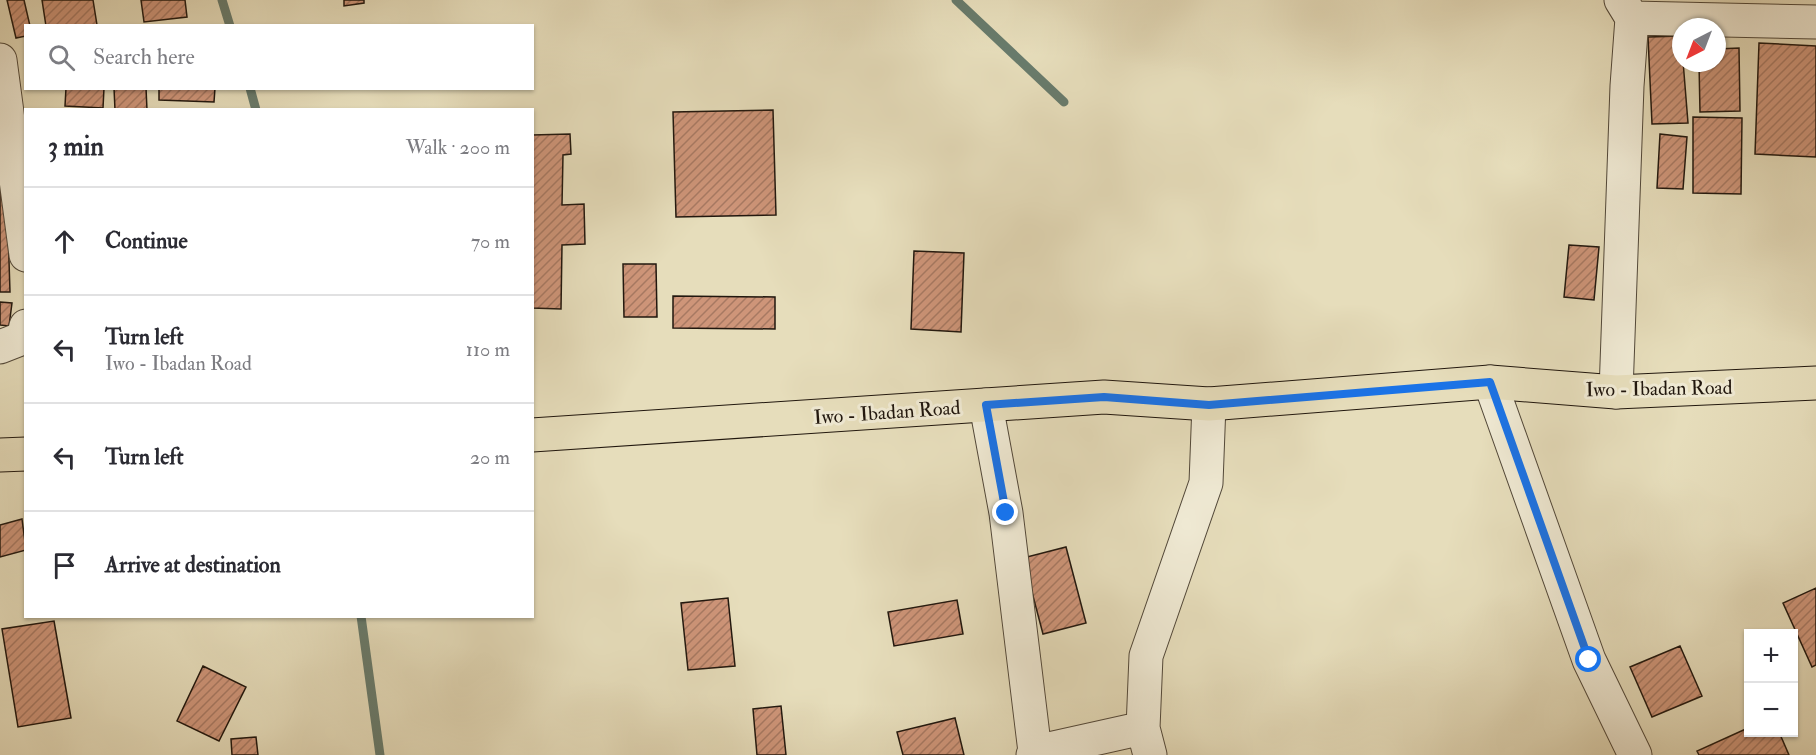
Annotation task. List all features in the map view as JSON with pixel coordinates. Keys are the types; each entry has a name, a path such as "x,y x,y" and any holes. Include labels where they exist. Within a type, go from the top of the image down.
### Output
{"main road":[{"name":"Iwo - Ibadan Road","path":"534,435 1104,397 1209,405 1490,382 1616,392 1816,383"},
{"path":"0,455 24,454"}],"street":[{"path":"1616,392 1627,86 1627,9 1816,22"},
{"path":"0,60 24,240"},
{"path":"0,347 23,338 24,334"},
{"path":"1490,382 1589,660 1635,755"},
{"path":"986,405 1006,513 1034,754 1147,741 1146,656 1206,483 1209,405"},
{"path":"0,441 24,441"}],"building":[{"path":"7,0 24,0 30,24 24,24 24,36 16,38"},
{"path":"42,0 93,0 97,24 46,24"},
{"path":"141,0 185,0 187,17 144,22"},
{"path":"344,0 364,0 364,3 344,6"},
{"path":"1672,36 1672,72 1684,72 1688,123 1652,124 1648,37"},
{"path":"1759,43 1816,46 1816,157 1755,154"},
{"path":"1739,48 1740,111 1700,112 1699,72 1726,72 1726,49"},
{"path":"66,90 104,90 103,108 65,106"},
{"path":"114,90 146,90 147,108 115,108"},
{"path":"159,90 215,90 214,102 159,100"},
{"path":"773,110 776,215 676,217 673,112"},
{"path":"1693,117 1742,118 1741,194 1693,193"},
{"path":"570,134 571,154 563,155 562,205 584,204 585,244 562,245 561,309 534,308 534,135"},
{"path":"1660,134 1687,137 1683,189 1657,188"},
{"path":"0,166 6,166 10,292 0,292"},
{"path":"1569,245 1599,247 1594,300 1564,297"},
{"path":"914,251 964,253 961,332 911,329"},
{"path":"623,264 656,264 657,317 624,317"},
{"path":"673,296 775,297 775,329 673,328"},
{"path":"0,302 12,303 9,326 0,325"},
{"path":"22,519 24,551 0,557 0,525"},
{"path":"1066,547 1086,623 1043,634 1023,558"},
{"path":"1816,588 1816,665 1812,667 1798,636 1798,629 1795,629 1783,603"},
{"path":"728,598 735,666 688,670 681,603"},
{"path":"957,600 963,634 894,646 888,612"},
{"path":"54,621 71,718 18,727 2,629"},
{"path":"1680,646 1702,696 1652,717 1630,667"},
{"path":"203,666 246,687 219,741 177,721"},
{"path":"781,706 786,755 757,755 753,709"},
{"path":"955,718 964,755 903,755 897,732"},
{"path":"1744,730 1744,737 1781,737 1789,755 1699,755 1697,751"},
{"path":"256,737 258,755 232,755 231,739"}],"waterway":[{"path":"222,0 229,24"},
{"path":"956,0 1064,102"},
{"path":"251,90 255,108"},
{"path":"361,618 380,755"}],"route":[{"path":"1006,513 986,405 1104,397 1209,405 1490,382 1589,660"}]}
